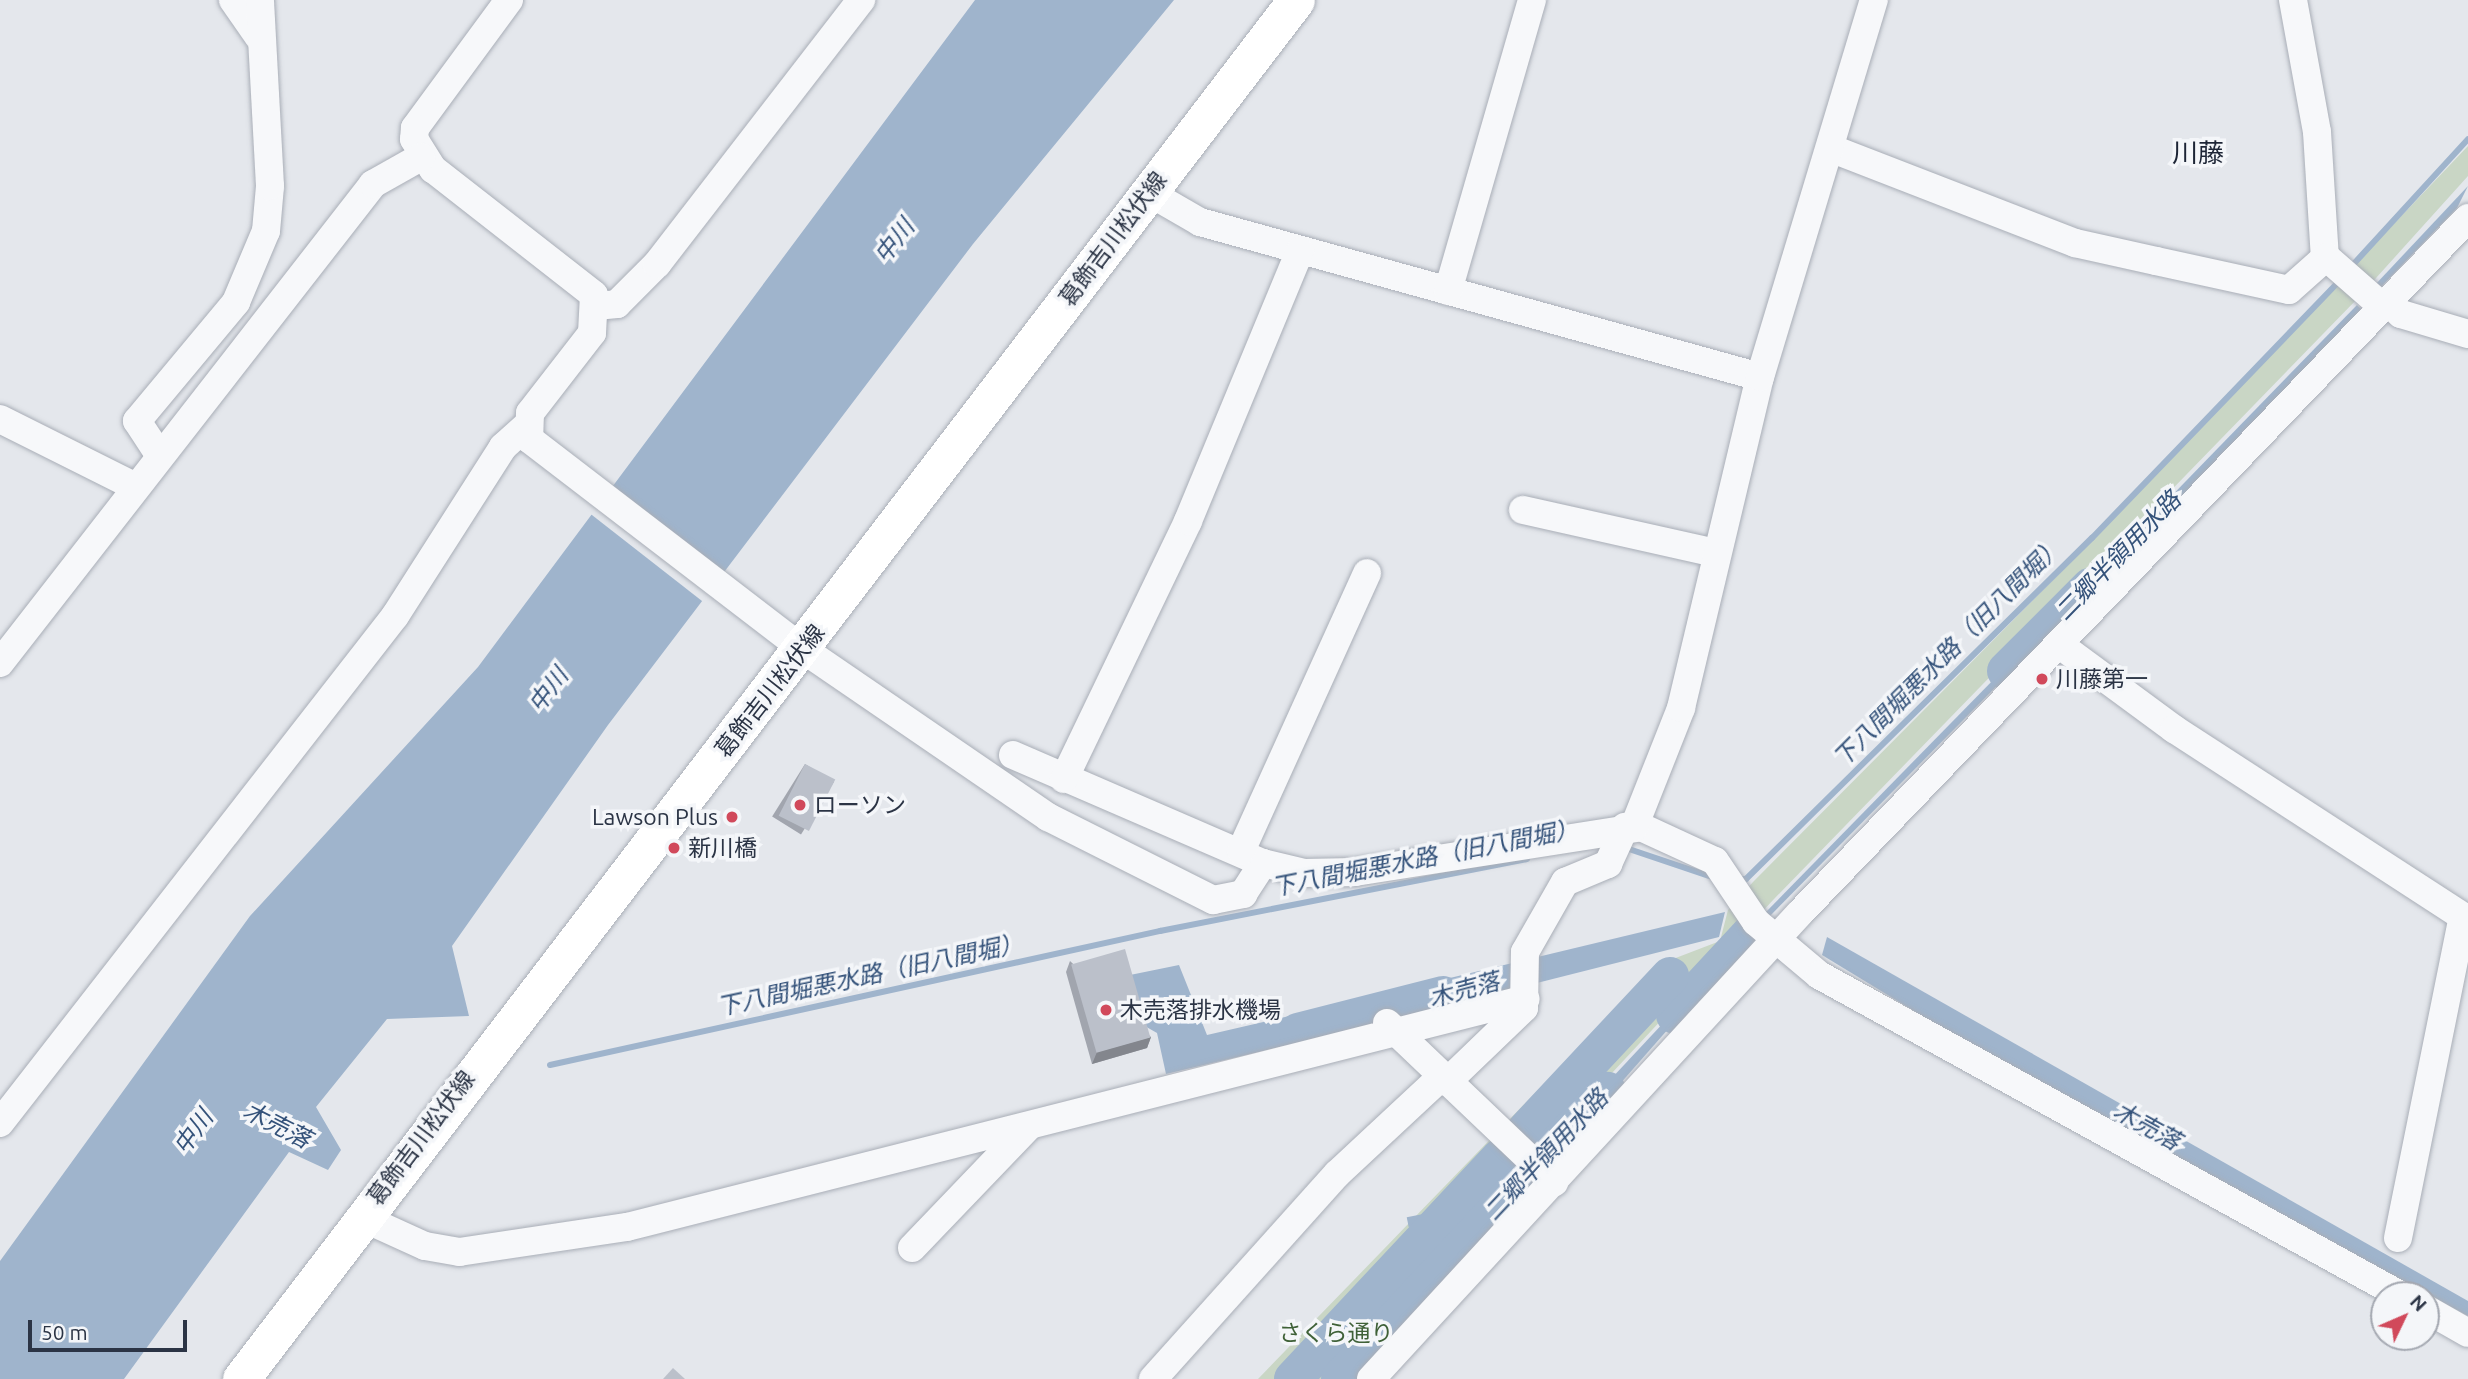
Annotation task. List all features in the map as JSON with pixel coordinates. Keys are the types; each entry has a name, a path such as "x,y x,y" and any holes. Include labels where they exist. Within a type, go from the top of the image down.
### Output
{"main road":[{"name":"葛飾吉川松伏線","path":"255,1374 361,1217 804,650 1148,192 1296,0"}],"street":[{"path":"233,0 258,37"},
{"path":"160,456 137,421 236,302 266,232 270,186 258,37 260,0"},
{"path":"509,0 415,128 421,157 582,283 596,306 592,333 541,396 531,438"},
{"path":"596,306 617,304 657,264 861,0"},
{"path":"1448,291 1532,0"},
{"path":"1153,1379 1338,1174 1444,1079 1526,999 1525,951 1565,882 1608,864 1630,827 1681,708 1715,553 1760,377 1874,0"},
{"path":"2293,0 2317,132 2326,257 2373,296 2401,314 2468,334"},
{"path":"1830,148 2075,243 2156,261 2289,290 2326,257"},
{"path":"0,663 373,184 421,157"},
{"path":"1148,192 1200,222 1760,377"},
{"path":"1371,1379 1554,1182 1767,931 2060,645 2373,296 2468,218"},
{"path":"1064,779 1188,521 1300,251"},
{"path":"0,419 136,487"},
{"path":"531,438 804,650 1048,817 1213,900 1243,894 1252,857 1367,573"},
{"path":"0,1123 395,616 503,447 531,438"},
{"path":"1523,510 1715,553"},
{"path":"2060,645 2162,722 2466,919 2398,1238"},
{"path":"1013,755 1252,857 1304,873 1355,872 1630,827 1716,861 1740,898 1767,931 1819,975 2375,1281"},
{"path":"361,1217 425,1246 459,1252 503,1248 627,1227 1029,1126 1391,1027 1526,999"},
{"path":"1391,1027 1554,1182"},
{"path":"912,1248 1029,1126"},
{"path":"2440,1317 2468,1333"}],"green space":[{"name":"さくら通り","path":"2468,146 2468,176 2358,298 1774,899 1327,1379 1258,1379 1660,964 1720,941 1728,910 1753,882 2096,537"}],"water":[{"name":"中川","path":"975,0 1174,0 973,244 608,725 452,946 469,1016 387,1019 316,1107 341,1150 328,1170 289,1152 124,1379 0,1379 0,1261 250,916 478,667"},
{"path":"2468,186 2457,208 2379,289 2374,286"},
{"path":"2357,305 2361,309 2296,379 2056,627 2050,621"},
{"path":"2042,630 2047,635 1769,917 1764,914"},
{"path":"1725,912 1719,937 1403,1017 1379,995"},
{"path":"1827,937 2433,1281 2404,1281 1973,1047 1822,955"},
{"path":"1179,965 1207,1035 1337,1005 1353,1024 1350,1030 1166,1074 1157,1033 1143,1025 1130,975"},
{"path":"1709,974 1713,978 1576,1134 1567,1126"},
{"path":"1500,1199 1502,1209 1409,1227 1407,1217"},
{"path":"1427,1277 1432,1283 1326,1372 1321,1366"},
{"path":"2440,1285 2468,1301 2468,1316 2440,1301"}],"pier":[{"path":"610,486 726,577 705,603 589,513"}],"building":[{"path":"805,764 835,779 809,831 779,816"},
{"name":"木売落排水機場","path":"1125,949 1150,1037 1097,1053 1071,964"},
{"path":"673,1368 685,1379 663,1379"}],"waterway":[{"name":"下八間堀悪水路（旧八間堀）","path":"2349,269 2468,139"},
{"name":"下八間堀悪水路（旧八間堀）","path":"1736,879 1746,879 2092,538 2340,280"},
{"name":"二郷半領用水路","path":"2006,671 2090,587"},
{"name":"下八間堀悪水路（旧八間堀）","path":"1623,847 1718,879"},
{"name":"下八間堀悪水路（旧八間堀）","path":"550,1065 1160,931 1527,859"},
{"name":"二郷半領用水路","path":"1675,1015 1752,932"},
{"path":"1526,1130 1670,976"},
{"name":"木売落","path":"1298,1032 1443,995"},
{"name":"二郷半領用水路","path":"1340,1379 1607,1091"},
{"path":"1293,1379 1500,1158"}],"place":[{"name":"川藤第一","path":"2042,679"},
{"name":"ローソン","path":"800,805"},
{"name":"Lawson Plus","path":"732,817"},
{"name":"新川橋","path":"674,848"},
{"name":"木売落排水機場","path":"1106,1010"}],"district":[{"name":"川藤","path":"2198,153"}]}
